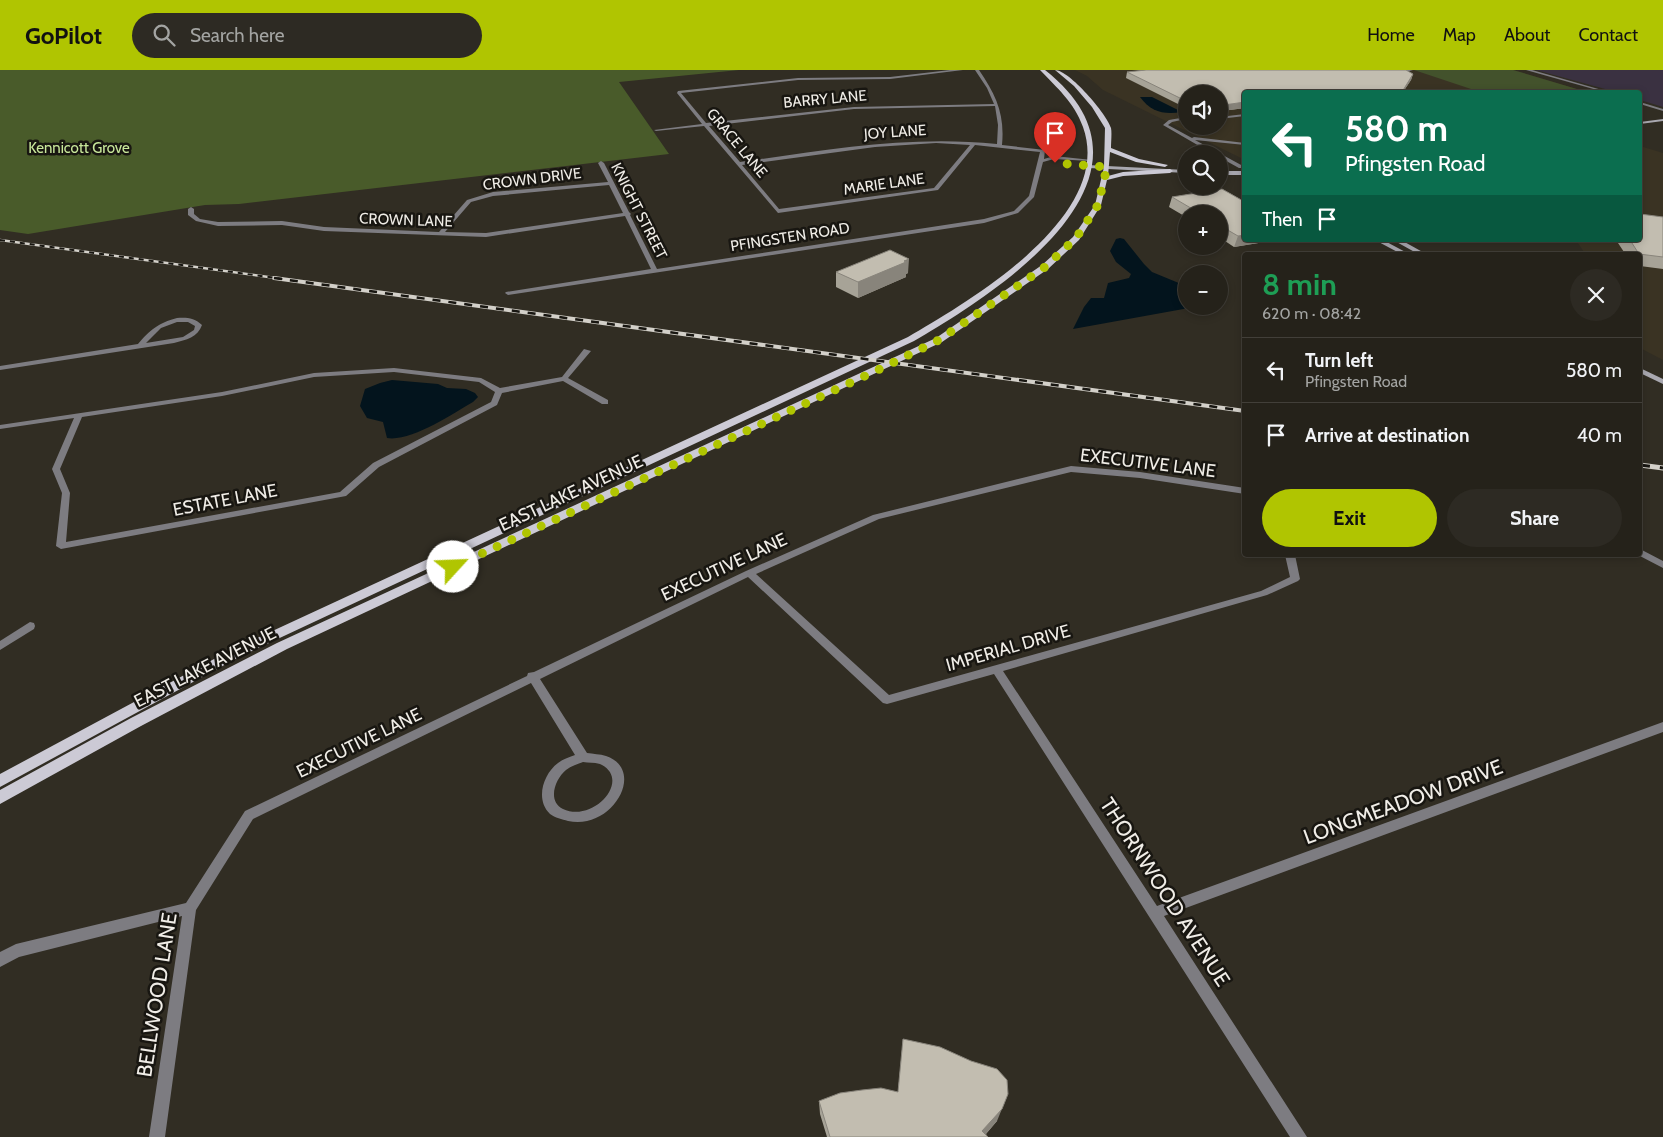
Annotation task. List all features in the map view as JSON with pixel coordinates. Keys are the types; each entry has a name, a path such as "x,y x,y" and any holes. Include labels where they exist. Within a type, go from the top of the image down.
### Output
{"main road":[{"path":"1042,70 1063,88 1079,112 1090,140 1090,163 1123,174 1170,171"},
{"name":"EAST LAKE AVENUE","path":"0,798 136,722 282,646 827,394 939,340 1045,267 1076,238 1098,205 1107,169 1108,128 1094,106 1076,85 1057,70"},
{"path":"1642,123 1663,120"},
{"path":"1108,149 1138,161 1178,166"},
{"name":"EAST LAKE AVENUE","path":"0,781 234,654 911,338 987,292 1012,273 1041,246 1058,225 1085,183 1090,163"},
{"path":"1107,169 1164,165"},
{"path":"1228,167 1242,167"},
{"path":"1107,169 1178,172"},
{"path":"1228,173 1242,174"},
{"path":"1382,242 1402,252"},
{"path":"1400,242 1419,252"},
{"path":"1642,371 1663,382"}],"street":[{"name":"GRACE LANE","path":"778,211 678,92 798,79 890,78 961,70"},
{"path":"978,70 989,85 1002,123 999,146"},
{"path":"1528,70 1600,90"},
{"path":"1642,104 1663,110"},
{"name":"BARRY LANE","path":"656,130 854,108 997,106"},
{"path":"1228,115 1242,113"},
{"path":"1178,120 1165,125 1178,132"},
{"path":"1184,135 1242,166"},
{"path":"1188,137 1242,144"},
{"name":"JOY LANE","path":"738,164 856,148 911,143 973,144 1043,151 1041,161"},
{"name":"MARIE LANE","path":"778,211 936,189 954,170 973,144"},
{"path":"1231,154 1224,149 1242,145"},
{"path":"1041,161 1090,163"},
{"name":"PFINGSTEN ROAD","path":"508,293 984,221 1016,212 1032,196 1041,161"},
{"name":"KNIGHT STREET","path":"601,163 655,271"},
{"name":"CROWN DRIVE","path":"440,234 469,201 493,194 611,183"},
{"name":"CROWN LANE","path":"191,209 191,215 198,220 218,224 282,223 324,229 486,235 628,214"},
{"path":"0,368 185,338 197,331 199,325 193,320 167,323 155,330 141,345"},
{"path":"564,379 587,351"},
{"path":"0,427 222,394 314,375 394,370 482,380 498,391 564,379 605,402"},
{"name":"ESTATE LANE","path":"79,415 56,469 66,493 61,546 343,494 376,465 494,403 498,391"},
{"name":"EXECUTIVE LANE","path":"249,815 532,676 749,573 876,517 1072,469 1140,475 1242,491"},
{"path":"1642,552 1663,565"},
{"name":"IMPERIAL DRIVE","path":"749,573 887,700 1264,593 1295,579 1290,557"},
{"path":"0,646 30,626"},
{"name":"THORNWOOD AVENUE","path":"998,670 1299,1137"},
{"path":"532,676 583,757"},
{"name":"LONGMEADOW DRIVE","path":"1156,913 1663,727"},
{"path":"583,757 599,758 613,765 618,772 620,781 618,791 608,804 593,814 581,817 560,814 552,808 548,800 549,782 562,766 583,757"},
{"name":"BELLWOOD LANE","path":"157,1137 190,908 249,815"},
{"path":"0,960 16,951 190,908"}],"shaded area":[{"path":"1075,70 1513,70 1580,90 1242,90 1242,159 1228,152 1228,145 1215,145 1194,135 1228,135 1228,85 1178,85 1178,127 1103,90 1087,76"},
{"path":"1536,70 1663,70 1663,107 1642,101 1642,90 1609,90"},
{"path":"1642,147 1663,153 1663,360 1642,349 1642,252 1584,252 1577,242 1642,242"}],"green space":[{"name":"Kennicott Grove","path":"0,70 739,70 619,82 669,154 239,204 205,205 28,234 0,230"},
{"path":"1414,70 1513,70 1580,90 1474,90"}],"water":[{"path":"1140,97 1152,97 1178,110 1178,112 1164,113 1153,109"},
{"path":"1116,239 1124,239 1152,272 1178,283 1178,310 1073,329 1084,307 1091,298 1104,298 1108,283 1129,278 1131,274 1116,262 1110,251"},
{"path":"392,380 438,384 447,388 466,389 475,393 478,397 473,402 419,432 408,436 387,438 383,422 367,418 360,406 365,389"}],"building":[{"path":"1146,70 1406,70 1413,74 1403,90 1242,90 1242,102 1228,104 1228,85 1178,85 1178,97 1127,72"},
{"path":"1228,192 1242,200 1242,235 1238,236 1228,230 1228,205 1186,205 1172,197 1184,195 1228,195"},
{"path":"1642,214 1663,217 1663,257 1638,252 1631,242 1642,242"},
{"path":"890,250 909,259 904,261 906,262 858,282 836,272"},
{"path":"903,1039 940,1047 971,1061 997,1069 1007,1080 1008,1094 1002,1109 982,1131 988,1137 830,1137 819,1101 840,1093 862,1090 881,1088 898,1092"}],"railway":[{"path":"0,240 283,279"},
{"path":"274,278 1242,411"},
{"path":"1642,465 1663,468"}],"route":[{"path":"453,567 939,340 1045,267 1076,238 1098,205 1107,167 1055,163"}]}
